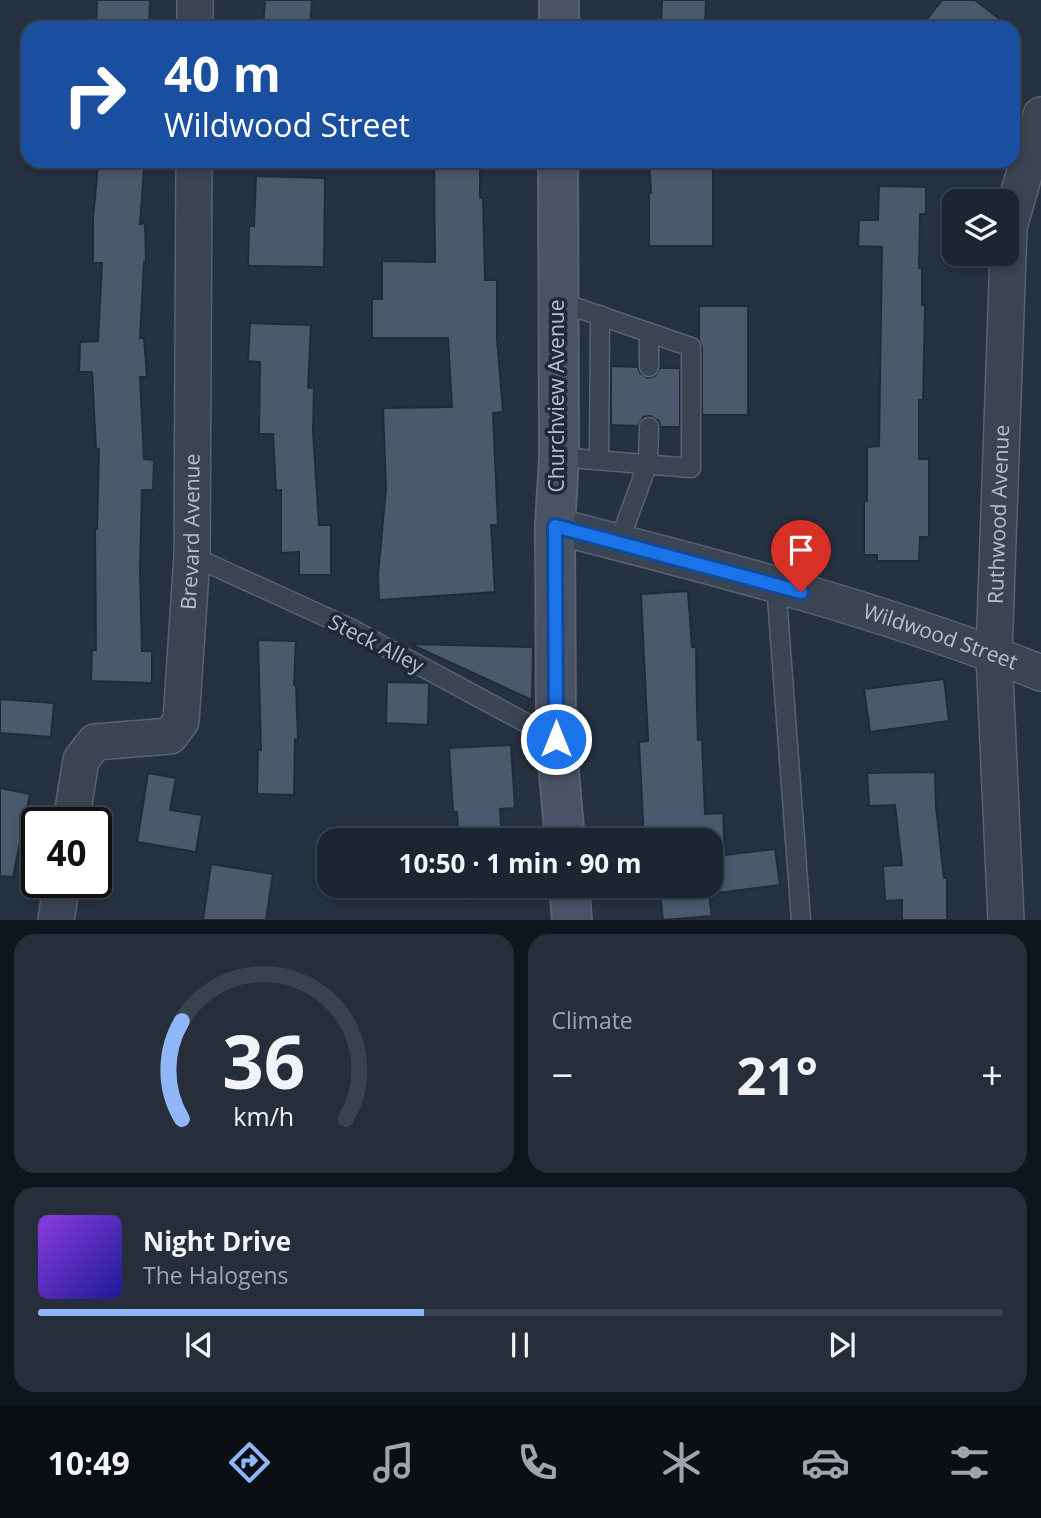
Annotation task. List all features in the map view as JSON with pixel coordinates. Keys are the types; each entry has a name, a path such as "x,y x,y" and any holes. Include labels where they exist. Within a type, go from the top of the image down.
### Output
{"street":[{"path":"195,0 195,21"},
{"path":"559,0 559,21"},
{"name":"Ruthwood Avenue","path":"1006,919 994,654 1009,227 1041,115"},
{"name":"Brevard Avenue","path":"73,807 81,760 95,742 170,736 181,722 192,556 194,168"},
{"name":"Churchview Avenue","path":"558,168 556,739 564,828"},
{"name":"Wildwood Street","path":"555,526 776,584 994,654 1041,673"},
{"path":"56,919 59,898"},
{"path":"570,898 572,919"}],"lane":[{"path":"557,300 691,347 691,468 559,457"},
{"path":"599,460 600,315"},
{"path":"649,332 649,367"},
{"path":"618,542 648,463 649,427"},
{"name":"Steck Alley","path":"192,556 350,628 556,739"},
{"path":"776,584 801,919"}],"building":[{"path":"97,0 150,0 149,21 96,21"},
{"path":"265,0 312,0 310,21 264,21"},
{"path":"662,0 706,0 705,21 661,21"},
{"path":"942,0 975,0 1002,21 926,21"},
{"path":"98,168 144,168 140,224 145,223 146,262 140,338 144,338 147,377 140,377 144,459 154,460 153,490 142,490 140,571 142,651 152,651 152,683 91,681 92,650 96,650 95,529 99,449 96,449 92,372 79,372 80,342 98,341 102,263 93,263 93,218"},
{"path":"434,168 480,168 485,280 497,280 497,338 503,412 493,413 498,525 491,525 495,592 379,600 378,575 386,489 383,408 452,407 448,338 372,338 372,299 382,299 382,261 435,262"},
{"path":"649,168 713,168 713,246 649,246"},
{"path":"256,176 325,178 324,267 248,266 249,226 254,226"},
{"path":"879,186 926,187 926,214 920,214 919,268 922,268 922,305 925,305 923,400 919,400 919,459 929,459 929,537 920,537 919,561 877,561 877,555 864,555 867,447 879,446 882,247 858,246 859,220 878,220"},
{"path":"699,306 748,306 748,415 702,415"},
{"path":"250,323 311,325 308,388 314,388 313,431 319,525 331,525 331,575 299,575 299,552 281,553 281,490 276,491 273,434 259,434 260,362 248,361"},
{"path":"611,366 638,367 640,373 648,378 655,376 660,368 680,368 680,427 660,427 659,421 650,416 643,417 638,426 611,425"},
{"path":"688,591 692,647 696,647 698,740 702,739 705,814 723,813 725,855 775,849 780,885 723,892 723,828 643,828 639,742 648,741 641,594"},
{"path":"258,640 296,641 294,685 298,739 295,739 294,795 257,794 258,749 261,750"},
{"path":"410,644 533,647 532,700"},
{"path":"944,679 949,721 870,732 864,689"},
{"path":"387,682 429,683 428,725 386,723"},
{"path":"0,699 54,703 51,737 0,733"},
{"path":"511,745 515,808 500,809 501,828 458,828 457,812 453,812 449,748"},
{"path":"935,772 944,878 947,878 947,920 902,920 902,900 885,901 883,866 902,865 895,805 869,806 867,773"},
{"path":"148,773 176,778 170,810 202,815 196,852 137,842"},
{"path":"0,788 30,794 27,807 21,807 21,838 13,877 0,876"},
{"path":"211,864 273,874 266,920 203,920"},
{"path":"463,898 506,898 463,901"},
{"path":"660,898 710,898 712,916 663,920"}],"route":[{"path":"556,739 555,526 801,592"}]}
